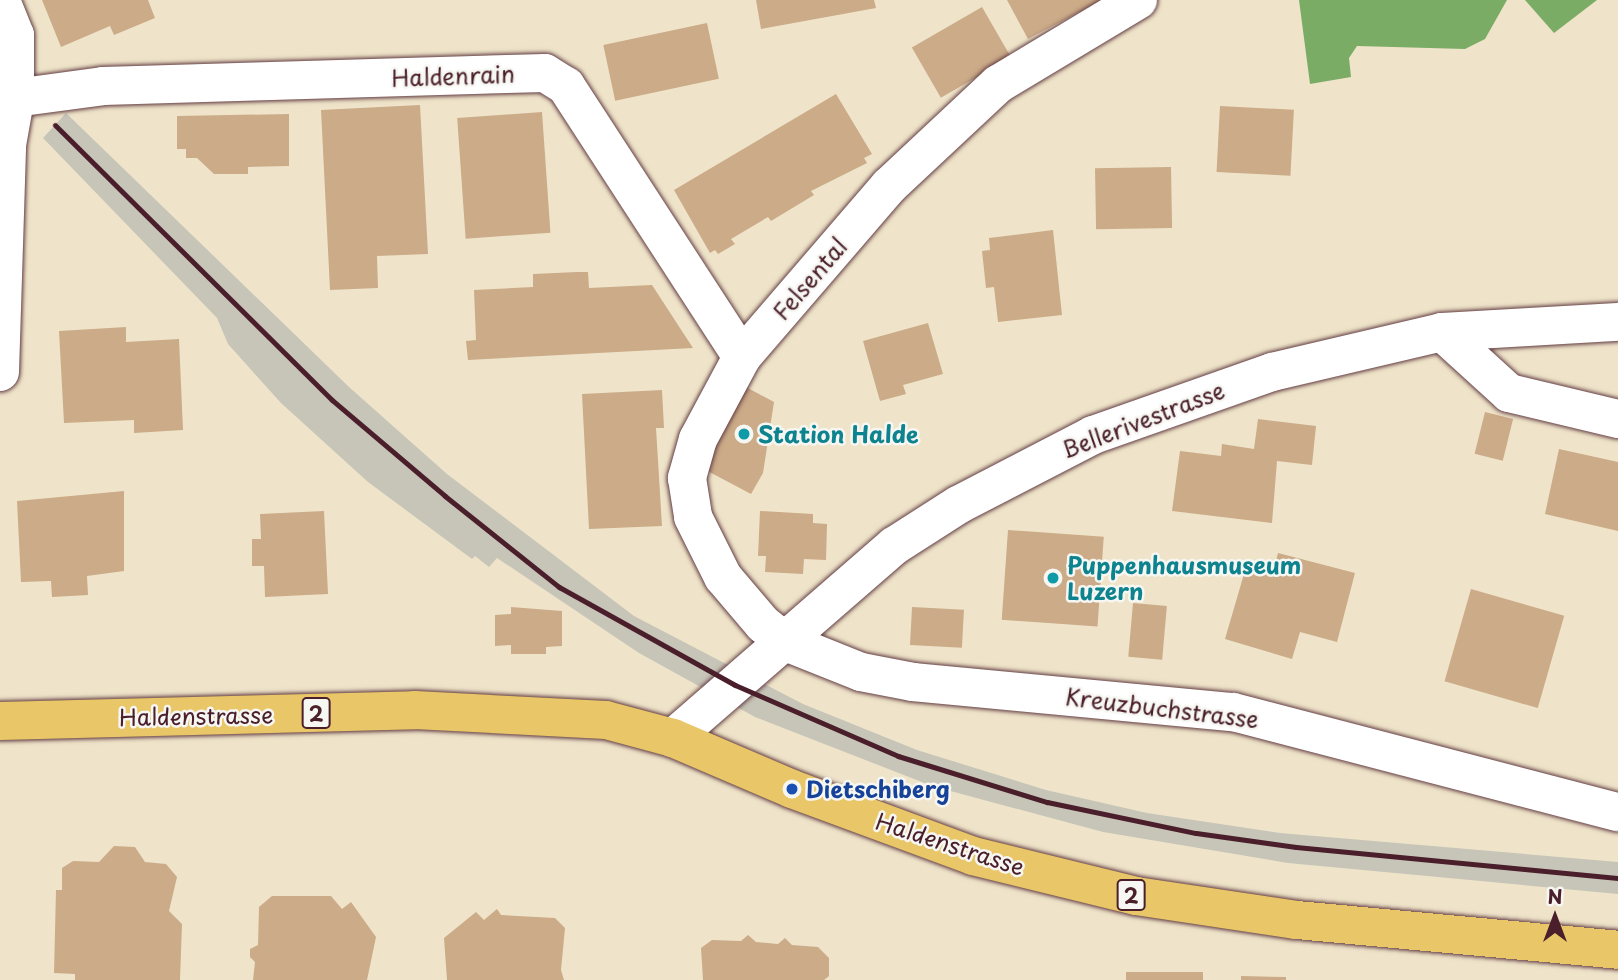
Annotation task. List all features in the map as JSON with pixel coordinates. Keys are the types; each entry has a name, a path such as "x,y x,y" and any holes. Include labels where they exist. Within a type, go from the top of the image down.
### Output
{"main road":[{"name":"Haldenstrasse","path":"0,721 479,710 606,720 673,738 792,789 973,856 1136,896 1297,920 1618,950"}],"street":[{"path":"0,372 7,100 15,35 1,0"},
{"name":"Felsental","path":"786,642 763,624 723,577 688,498 690,458 742,357 889,186 998,83 1138,0"},
{"name":"Haldenrain","path":"7,100 103,86 545,73 566,86 742,357"},
{"name":"Bellerivestrasse","path":"673,738 894,547 958,505 1093,435 1272,372 1442,332 1618,323"},
{"path":"1442,332 1509,393 1618,419"},
{"name":"Kreuzbuchstrasse","path":"786,642 861,672 900,680 1233,712 1618,812"}],"shaded area":[{"path":"66,113 349,387 447,474 634,616 803,704 917,750 1046,790 1147,813 1280,833 1618,862 1618,894 1288,863 1103,832 932,786 755,717 639,653 497,558 489,567 475,556 472,559 368,482 281,403 228,344 217,318 43,138"}],"green space":[{"path":"1299,0 1507,0 1485,39 1465,49 1357,46 1349,58 1351,77 1310,84"},
{"path":"1525,0 1597,0 1554,33"}],"building":[{"path":"42,0 148,0 155,18 114,35 110,26 61,47"},
{"path":"756,0 874,0 876,8 761,29"},
{"path":"1007,0 1102,0 1028,39"},
{"path":"982,7 1011,57 941,98 912,48"},
{"path":"707,23 719,79 615,101 603,45"},
{"path":"836,94 872,154 864,158 867,163 811,191 814,195 771,221 768,217 731,239 735,244 718,254 715,250 710,253 674,190"},
{"path":"420,105 428,254 377,256 378,288 330,290 321,110"},
{"path":"1220,106 1294,110 1290,176 1217,172"},
{"path":"542,112 550,233 466,239 457,118"},
{"path":"289,114 289,166 248,167 248,174 214,174 197,158 186,158 186,149 177,149 177,116"},
{"path":"1171,167 1172,228 1096,229 1095,168"},
{"path":"1053,230 1062,315 998,322 994,287 986,288 982,251 990,250 989,238"},
{"path":"588,272 589,288 652,285 693,348 468,360 466,341 476,340 474,290 533,287 533,274"},
{"path":"928,323 943,374 903,385 906,394 880,401 863,341"},
{"path":"126,327 126,342 179,339 183,430 134,433 134,420 64,423 59,331"},
{"name":"Station Halde","path":"746,387 774,402 763,473 751,494 700,467"},
{"path":"662,390 664,428 656,428 662,526 589,529 582,394"},
{"path":"1485,412 1513,419 1503,461 1475,454"},
{"path":"1258,419 1316,426 1312,465 1277,461 1272,523 1172,511 1180,451 1221,456 1222,444 1254,449"},
{"path":"1559,449 1618,462 1618,531 1545,514"},
{"path":"124,491 124,571 87,576 88,595 52,597 51,581 21,582 17,501"},
{"path":"324,511 328,594 265,597 264,566 252,566 252,539 261,539 260,514"},
{"path":"760,511 813,514 813,523 827,524 826,560 804,559 803,574 765,572 766,556 758,556"},
{"name":"Puppenhausmuseum Luzern","path":"1008,530 1104,537 1097,626 1002,620"},
{"path":"1278,553 1355,573 1337,642 1300,632 1292,659 1225,639 1246,567 1272,575"},
{"path":"1471,589 1564,616 1538,708 1445,681"},
{"path":"1133,603 1167,606 1162,660 1128,657"},
{"path":"511,607 562,611 562,646 546,647 546,654 511,654 511,645 495,646 495,615 511,614"},
{"path":"912,607 964,610 962,648 910,645"},
{"path":"114,846 135,847 145,862 166,864 177,877 169,911 182,924 180,980 75,980 75,974 54,973 56,890 62,890 62,868 73,861 99,862"},
{"path":"272,896 331,896 342,909 351,902 376,937 367,980 253,980 255,962 250,957 250,949 258,945 259,907"},
{"path":"497,909 501,915 555,918 565,928 561,970 564,980 447,980 444,938 476,912 484,920"},
{"path":"748,935 756,942 778,944 785,938 792,945 818,947 829,958 829,976 824,980 703,980 701,948 712,940 741,941"},
{"path":"1126,972 1203,972 1203,980 1126,980"},
{"path":"1241,976 1286,977 1286,980 1241,980"}],"railway":[{"path":"55,125 332,400 445,496 559,587 735,685 898,756 1047,802 1196,833 1296,847 1618,878"}],"place":[{"name":"Station Halde","path":"744,434"},
{"name":"Puppenhausmuseum Luzern","path":"1053,578"},
{"name":"Dietschiberg","path":"792,789"}]}
